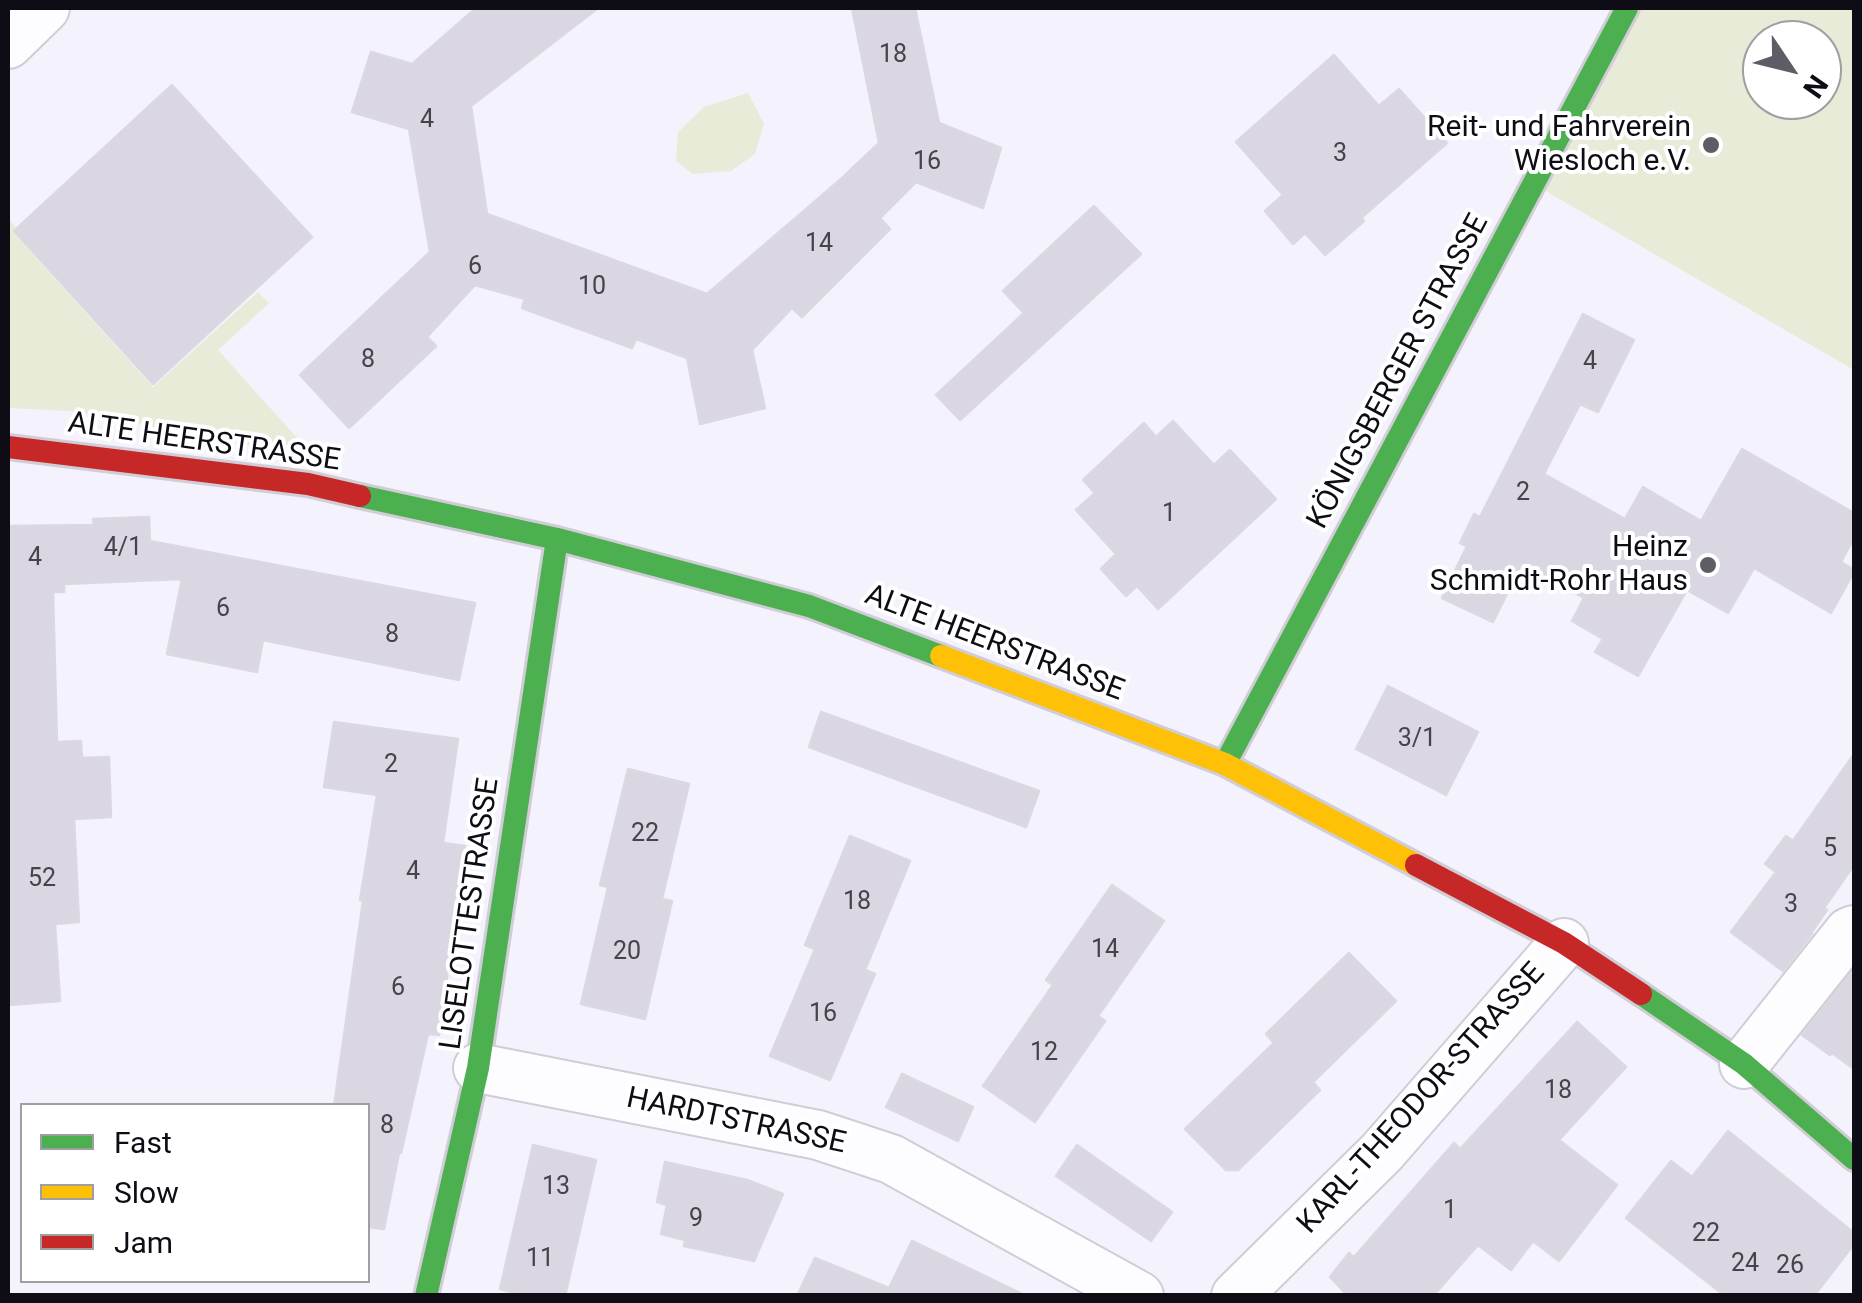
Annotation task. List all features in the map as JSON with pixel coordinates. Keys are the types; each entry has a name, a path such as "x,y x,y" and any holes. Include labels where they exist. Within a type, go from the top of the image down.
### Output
{"street":[{"name":"KÖNIGSBERGER STRASSE","path":"1225,764 1627,8"},
{"name":"ALTE HEERSTRASSE","path":"8,447 308,484 557,539 809,606 1225,764 1564,943 1744,1064 1854,1158"},
{"name":"LISELOTTESTRASSE","path":"426,1296 478,1068 557,539"},
{"path":"1744,1064 1854,930"},
{"name":"KARL-THEODOR-STRASSE","path":"1236,1296 1382,1152 1564,943"},
{"name":"HARDTSTRASSE","path":"478,1068 818,1135 891,1159 1139,1296"}],"green space":[{"name":"Reit- und Fahrverein Wiesloch e.V.","path":"1637,8 1854,8 1854,370 1544,190"},
{"path":"748,93 764,124 755,154 731,171 693,174 676,161 678,132 704,107"},
{"path":"8,219 16,228 12,231 153,387 258,292 269,303 218,350 299,440 297,455 70,411 8,408"}],"building":[{"path":"476,8 598,8 471,106 487,214 707,294 879,143 852,8 915,8 939,123 1001,148 983,208 916,182 880,218 890,229 802,317 792,308 752,350 765,408 700,424 687,358 636,339 632,348 522,308 525,299 475,285 427,337 436,346 349,428 300,375 430,252 409,129 352,112 371,52 412,64"},
{"path":"1334,55 1379,106 1399,89 1447,143 1325,255 1305,233 1293,244 1265,211 1283,195 1236,142"},
{"path":"172,85 312,237 153,384 14,231"},
{"path":"1094,206 1141,254 960,420 936,395 1024,313 1003,291"},
{"name":"Heinz Schmidt-Rohr Haus","path":"1583,314 1634,340 1598,412 1580,404 1544,474 1625,519 1643,487 1701,521 1742,449 1854,513 1854,538 1841,562 1854,572 1831,613 1754,568 1728,613 1687,590 1638,676 1595,652 1603,639 1572,621 1584,598 1522,563 1493,622 1442,598 1467,546 1460,543 1474,514 1480,517"},
{"path":"1173,421 1214,465 1230,450 1276,499 1158,609 1137,586 1126,596 1101,569 1116,554 1076,510 1095,493 1083,480 1144,423 1156,437"},
{"path":"149,517 150,541 475,603 459,680 263,640 257,672 167,654 182,579 64,584 64,592 53,592 57,742 81,741 82,758 109,757 111,817 74,819 79,922 55,924 60,1001 8,1005 8,526 94,525 93,519"},
{"path":"1388,686 1478,732 1446,795 1356,749"},
{"path":"821,712 1039,791 1026,827 809,747"},
{"path":"334,722 458,739 443,843 465,846 439,1035 428,1034 384,1229 370,1227 370,1103 334,1103 377,795 324,787"},
{"path":"1854,754 1854,865 1824,908 1827,910 1812,934 1783,971 1731,932 1776,872 1765,864 1786,836 1793,841"},
{"path":"628,769 689,784 662,899 672,901 645,1019 581,1004 608,887 600,885"},
{"path":"850,836 910,861 865,970 875,974 830,1080 770,1056 815,949 805,945"},
{"path":"1112,885 1164,921 1098,1016 1105,1021 1035,1122 983,1086 1053,985 1046,980"},
{"path":"1349,953 1396,1001 1313,1082 1320,1090 1238,1170 1226,1170 1185,1129 1274,1043 1266,1034"},
{"path":"1854,969 1854,1069 1802,1035"},
{"path":"1577,1022 1626,1067 1559,1140 1617,1185 1559,1261 1533,1241 1511,1270 1478,1245 1433,1296 1348,1296 1330,1277 1349,1253 1354,1257 1454,1143 1460,1149"},
{"path":"902,1074 973,1107 958,1141 886,1107"},
{"path":"1728,1131 1854,1233 1854,1244 1814,1296 1725,1296 1626,1218 1671,1161 1692,1177"},
{"path":"533,1145 596,1160 565,1296 528,1296 500,1289"},
{"path":"1077,1145 1172,1212 1151,1241 1056,1176"},
{"path":"665,1162 747,1180 783,1194 754,1261 684,1246 685,1240 661,1234 667,1205 657,1202"},
{"path":"912,1241 1026,1296 797,1296 815,1258 889,1288"}],"traffic: fast":[{"path":"1225,764 1627,8"},
{"path":"360,496 557,539 809,606 941,656"},
{"path":"426,1296 478,1068 557,539"},
{"path":"1641,994 1744,1064 1854,1159"}],"traffic: slow":[{"path":"941,656 1225,764 1416,865"}],"traffic: jam":[{"path":"8,447 308,484 360,496"},
{"path":"1416,865 1564,943 1641,994"}],"place":[{"name":"Reit- und Fahrverein Wiesloch e.V.","path":"1711,145"},
{"name":"Heinz Schmidt-Rohr Haus","path":"1708,565"}]}
